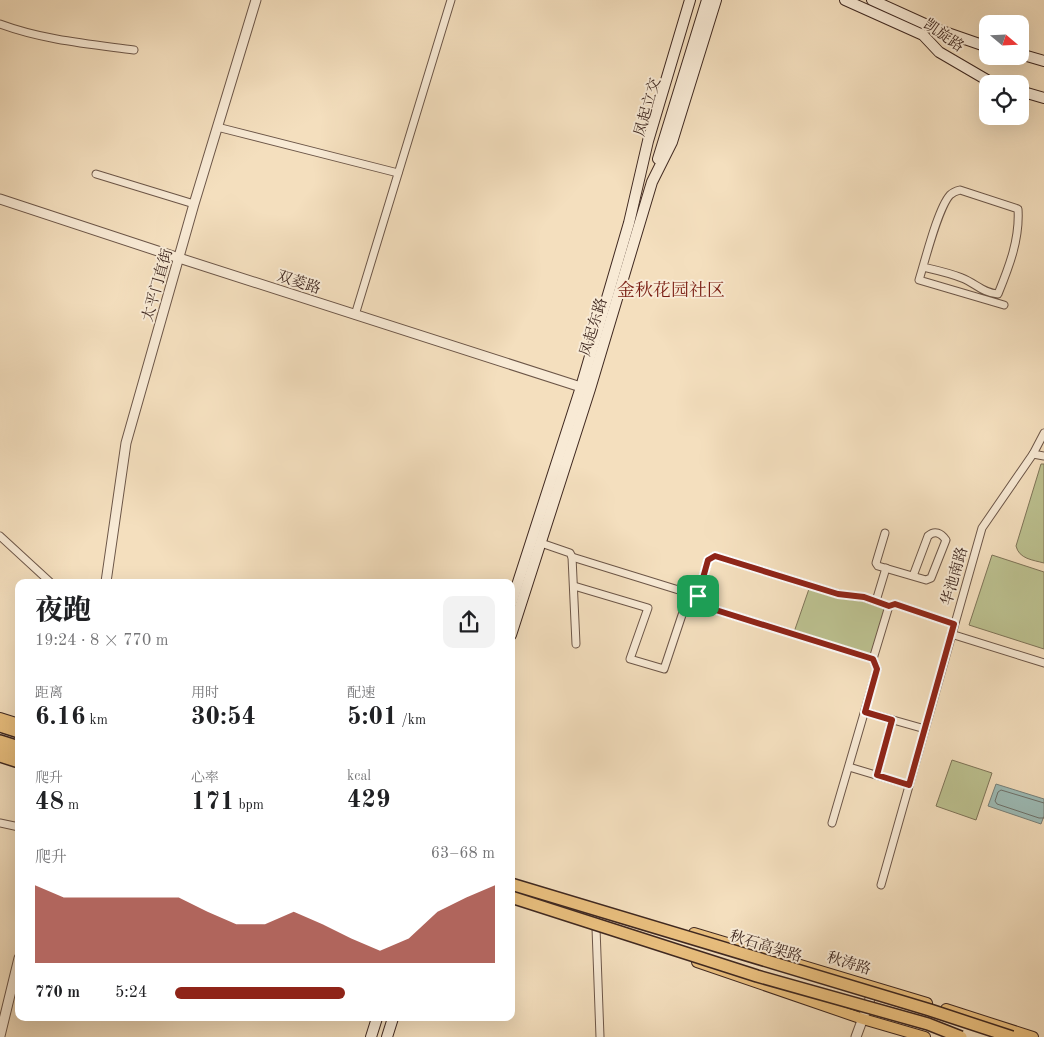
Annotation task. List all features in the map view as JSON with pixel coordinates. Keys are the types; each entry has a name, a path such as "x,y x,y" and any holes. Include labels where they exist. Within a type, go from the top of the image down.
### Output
{"highway":[{"path":"0,726 15,731"},
{"path":"0,741 15,746"},
{"path":"0,756 15,761"},
{"name":"秋石高架路","path":"515,882 552,896 930,1010 1012,1037"},
{"name":"秋石高架路","path":"515,898 756,976 928,1024 961,1037"}],"main road":[{"name":"凤起东路","path":"515,623 541,543 586,388 629,223 648,141 690,0"},
{"name":"凤起立交","path":"652,182 659,138 676,62 696,0"},
{"name":"凤起立交","path":"629,223 707,0"},
{"name":"凤起东路","path":"515,592 586,388 652,182 672,142 716,0"},
{"name":"凯旋路","path":"846,0 898,25 924,35 939,52 979,75"},
{"path":"872,0 936,29 979,44"},
{"path":"1029,57 1044,61"},
{"path":"1029,94 1044,98"},
{"path":"0,718 15,723"},
{"path":"0,750 15,754"},
{"path":"0,760 15,765"},
{"name":"秋涛路","path":"515,882 874,987 1032,1037"},
{"path":"515,902 863,1019 925,1037"},
{"path":"371,1037 376,1021"},
{"path":"388,1037 392,1021"}],"street":[{"name":"太平门直街","path":"106,579 126,443 194,204 256,0"},
{"path":"355,315 448,1"},
{"path":"0,24 20,32 53,39 134,50"},
{"path":"218,128 398,173"},
{"path":"96,174 194,204"},
{"path":"923,267 962,278 991,294 998,294 1008,270 1020,226 1018,209 960,190 954,192 948,197 940,214 923,267 919,280 1004,305"},
{"name":"双菱路","path":"0,199 586,388"},
{"name":"华池南路","path":"882,885 982,528 1034,454 1044,433"},
{"path":"1034,454 1044,456"},
{"path":"885,533 876,563 878,566 926,580 931,578 946,540 937,532 928,536 914,576"},
{"path":"0,536 47,579"},
{"path":"541,543 570,552 572,557 576,644"},
{"path":"873,659 703,606 698,596 708,560 715,556 838,594 864,597 889,606 895,604 954,624"},
{"path":"572,557 698,596"},
{"path":"876,601 886,568"},
{"path":"574,586 648,608 630,659 664,669 684,609"},
{"path":"832,823 877,669 873,659 889,606"},
{"path":"951,634 1044,663"},
{"path":"865,712 925,729"},
{"path":"877,775 892,720"},
{"path":"849,767 909,785"},
{"path":"0,823 15,826"},
{"path":"596,928 600,1037"},
{"path":"0,1036 15,974"},
{"path":"856,1037 874,987"}],"green space":[{"path":"1041,464 1044,464 1044,563 1023,556 1016,546"},
{"path":"992,555 1044,572 1044,649 969,625"},
{"path":"810,586 889,606 873,659 793,635"},
{"path":"952,760 992,773 976,820 936,806"}],"water":[{"path":"996,784 1044,799 1044,816 1041,824 988,806"}],"district":[{"name":"金秋花园社区","path":"671,290"}],"route":[{"path":"715,556 838,594 864,597 889,606 895,604 954,624 909,785 877,775 892,720 865,712 877,669 873,659 703,606 698,596 708,560 715,556"}]}
